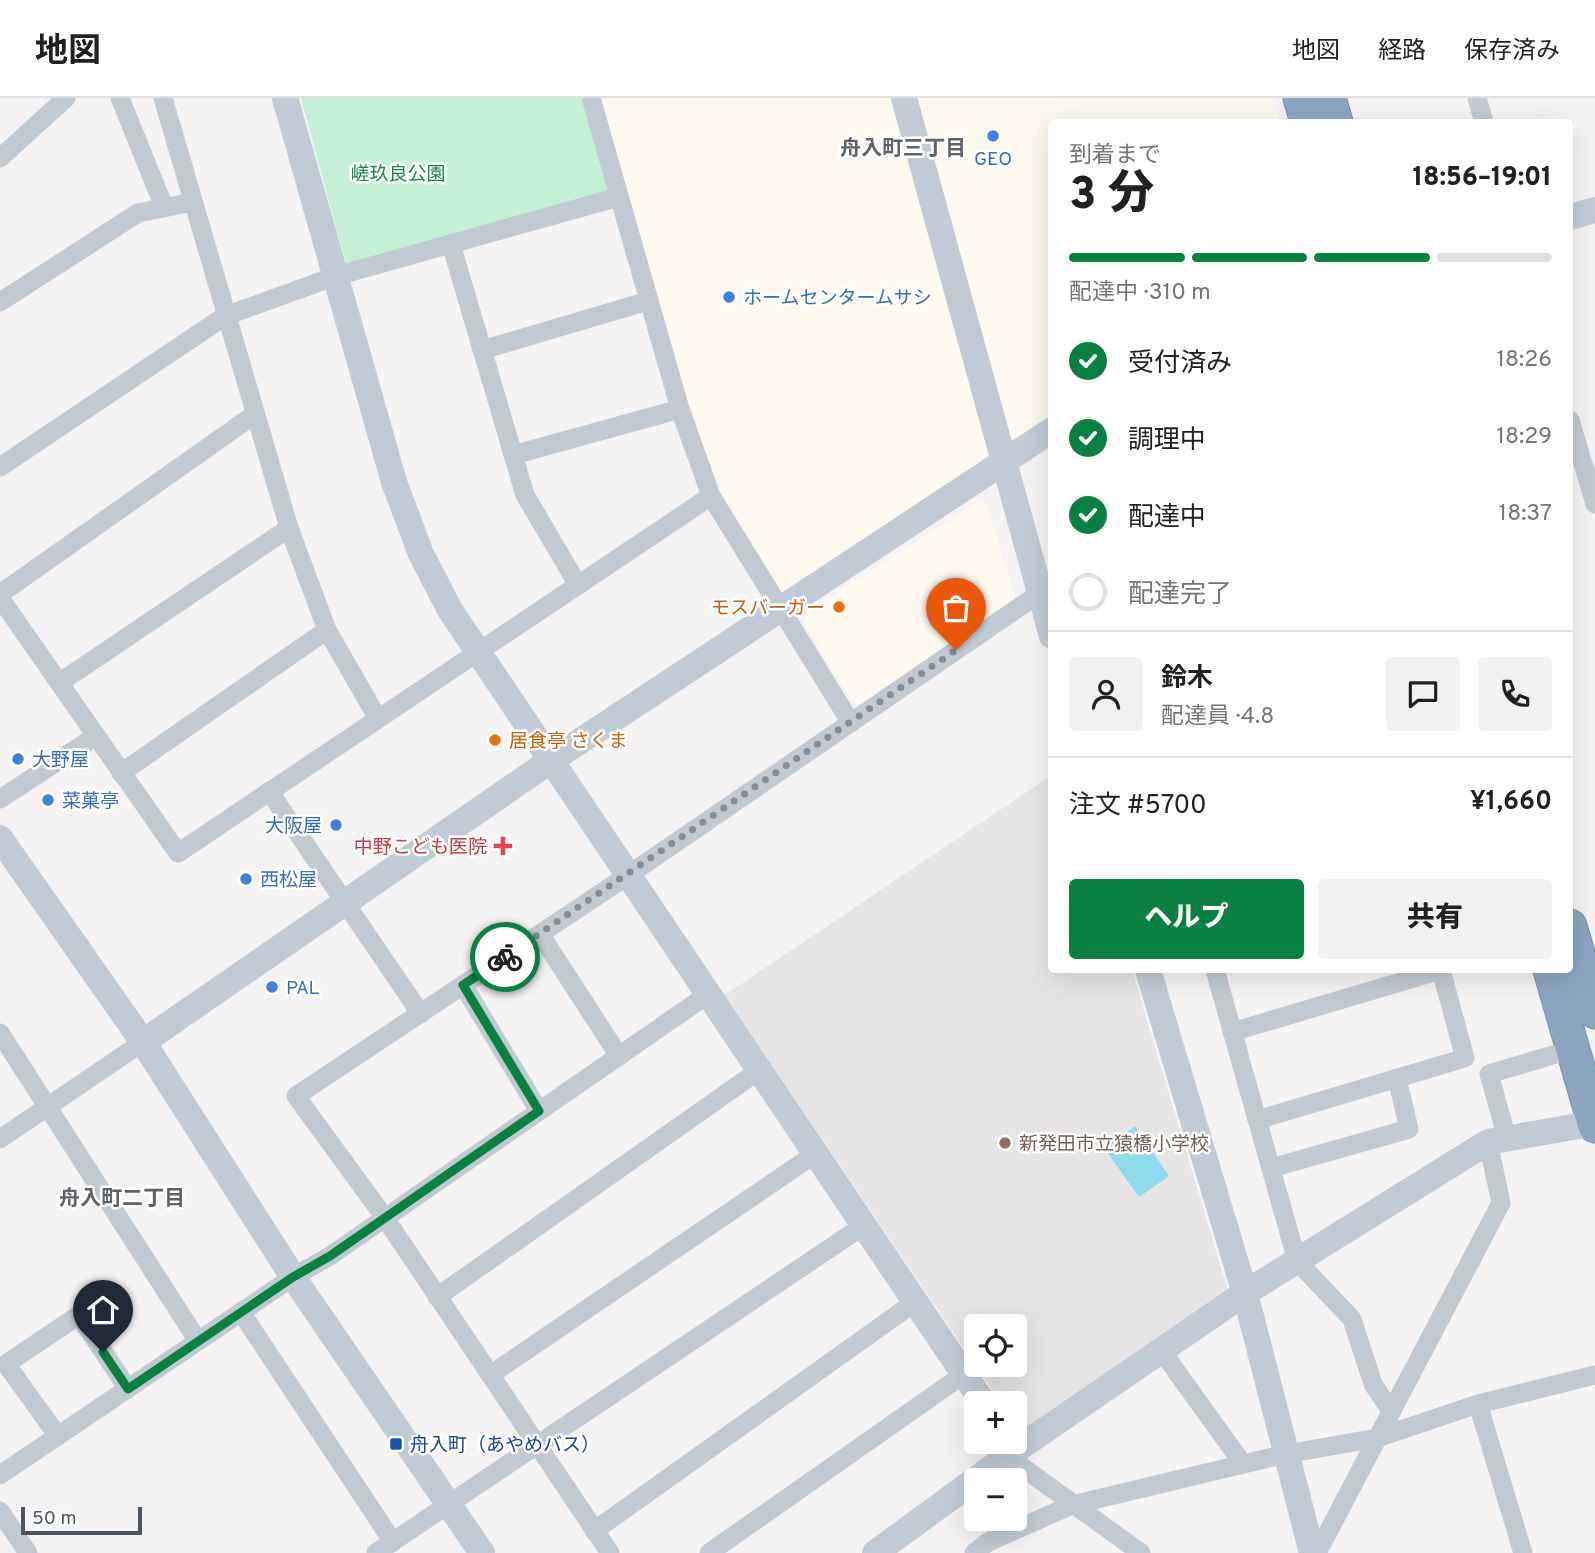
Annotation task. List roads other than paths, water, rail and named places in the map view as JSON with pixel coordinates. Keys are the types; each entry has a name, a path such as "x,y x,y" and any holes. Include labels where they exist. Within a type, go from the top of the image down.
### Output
{"highway":[{"path":"1300,98 1306,119"},
{"path":"1329,98 1335,119"},
{"path":"1573,936 1595,1012"},
{"path":"1551,973 1595,1124"}],"street":[{"path":"0,158 66,98"},
{"path":"120,98 164,207"},
{"path":"163,98 289,528 327,630 377,717"},
{"path":"285,98 394,482 421,555 450,610 964,1374 709,1553"},
{"path":"591,98 680,409 711,496 731,533 782,607 851,723"},
{"path":"904,98 1048,622"},
{"path":"1477,98 1482,119"},
{"path":"0,467 225,316 336,276 619,197"},
{"path":"0,302 138,212 193,202"},
{"path":"1573,216 1595,210"},
{"path":"450,244 525,495 578,585"},
{"path":"482,350 648,301"},
{"path":"513,455 680,409"},
{"path":"255,414 0,596 178,853 377,717 711,496"},
{"path":"1573,430 1595,504"},
{"path":"0,1139 550,761 1048,432"},
{"path":"59,683 289,528"},
{"path":"610,1553 385,1218 296,1096 627,876 1040,593"},
{"path":"121,773 327,630"},
{"path":"0,800 96,736"},
{"path":"269,791 421,1013"},
{"path":"0,838 143,1042 293,1277 482,1553"},
{"path":"540,934 619,1056"},
{"path":"1149,973 1245,1293 1314,1553"},
{"path":"1216,973 1297,1261 1352,1319 1373,1384 1391,1410"},
{"path":"1232,1032 1431,973"},
{"path":"1257,1119 1465,1058 1442,973"},
{"path":"463,985 539,1111"},
{"path":"0,1475 293,1277 330,1256 707,995"},
{"path":"0,1034 49,1106 198,1341"},
{"path":"1314,1553 1501,1203 1498,1140 1489,1074 1573,1049"},
{"path":"437,1297 758,1071"},
{"path":"1271,1168 1409,1129 1397,1078"},
{"path":"1027,1437 1245,1293 1498,1140 1595,1124"},
{"path":"490,1375 815,1154"},
{"path":"376,1553 863,1226"},
{"path":"594,1531 915,1302"},
{"path":"241,1312 393,1542"},
{"path":"58,1436 6,1364 79,1315 128,1389"},
{"path":"1161,1350 1243,1464"},
{"path":"974,1553 988,1542 1072,1505 1286,1454 1377,1438 1478,1404 1595,1375"},
{"path":"1478,1404 1523,1553"},
{"path":"875,1553 1003,1454"},
{"path":"1015,1454 1018,1464 1141,1553"},
{"path":"0,1511 28,1553"}],"water":[{"path":"1135,1126 1169,1176 1139,1197 1104,1148"}],"place":[{"name":"GEO","path":"993,136"},
{"name":"ホームセンタームサシ","path":"729,297"},
{"name":"モスバーガー","path":"839,607"},
{"name":"居食亭 さくま","path":"495,740"},
{"name":"大野屋","path":"18,759"},
{"name":"菜菓亭","path":"48,800"},
{"name":"大阪屋","path":"336,825"},
{"name":"中野こども医院","path":"503,846"},
{"name":"西松屋","path":"246,879"},
{"name":"PAL","path":"272,987"},
{"name":"新発田市立猿橋小学校","path":"1005,1143"},
{"name":"舟入町（あやめバス）","path":"396,1444"}],"district":[{"name":"舟入町三丁目","path":"903,148"},
{"name":"舟入町二丁目","path":"122,1198"}],"park label":[{"name":"嵯玖良公園","path":"398,173"}]}
